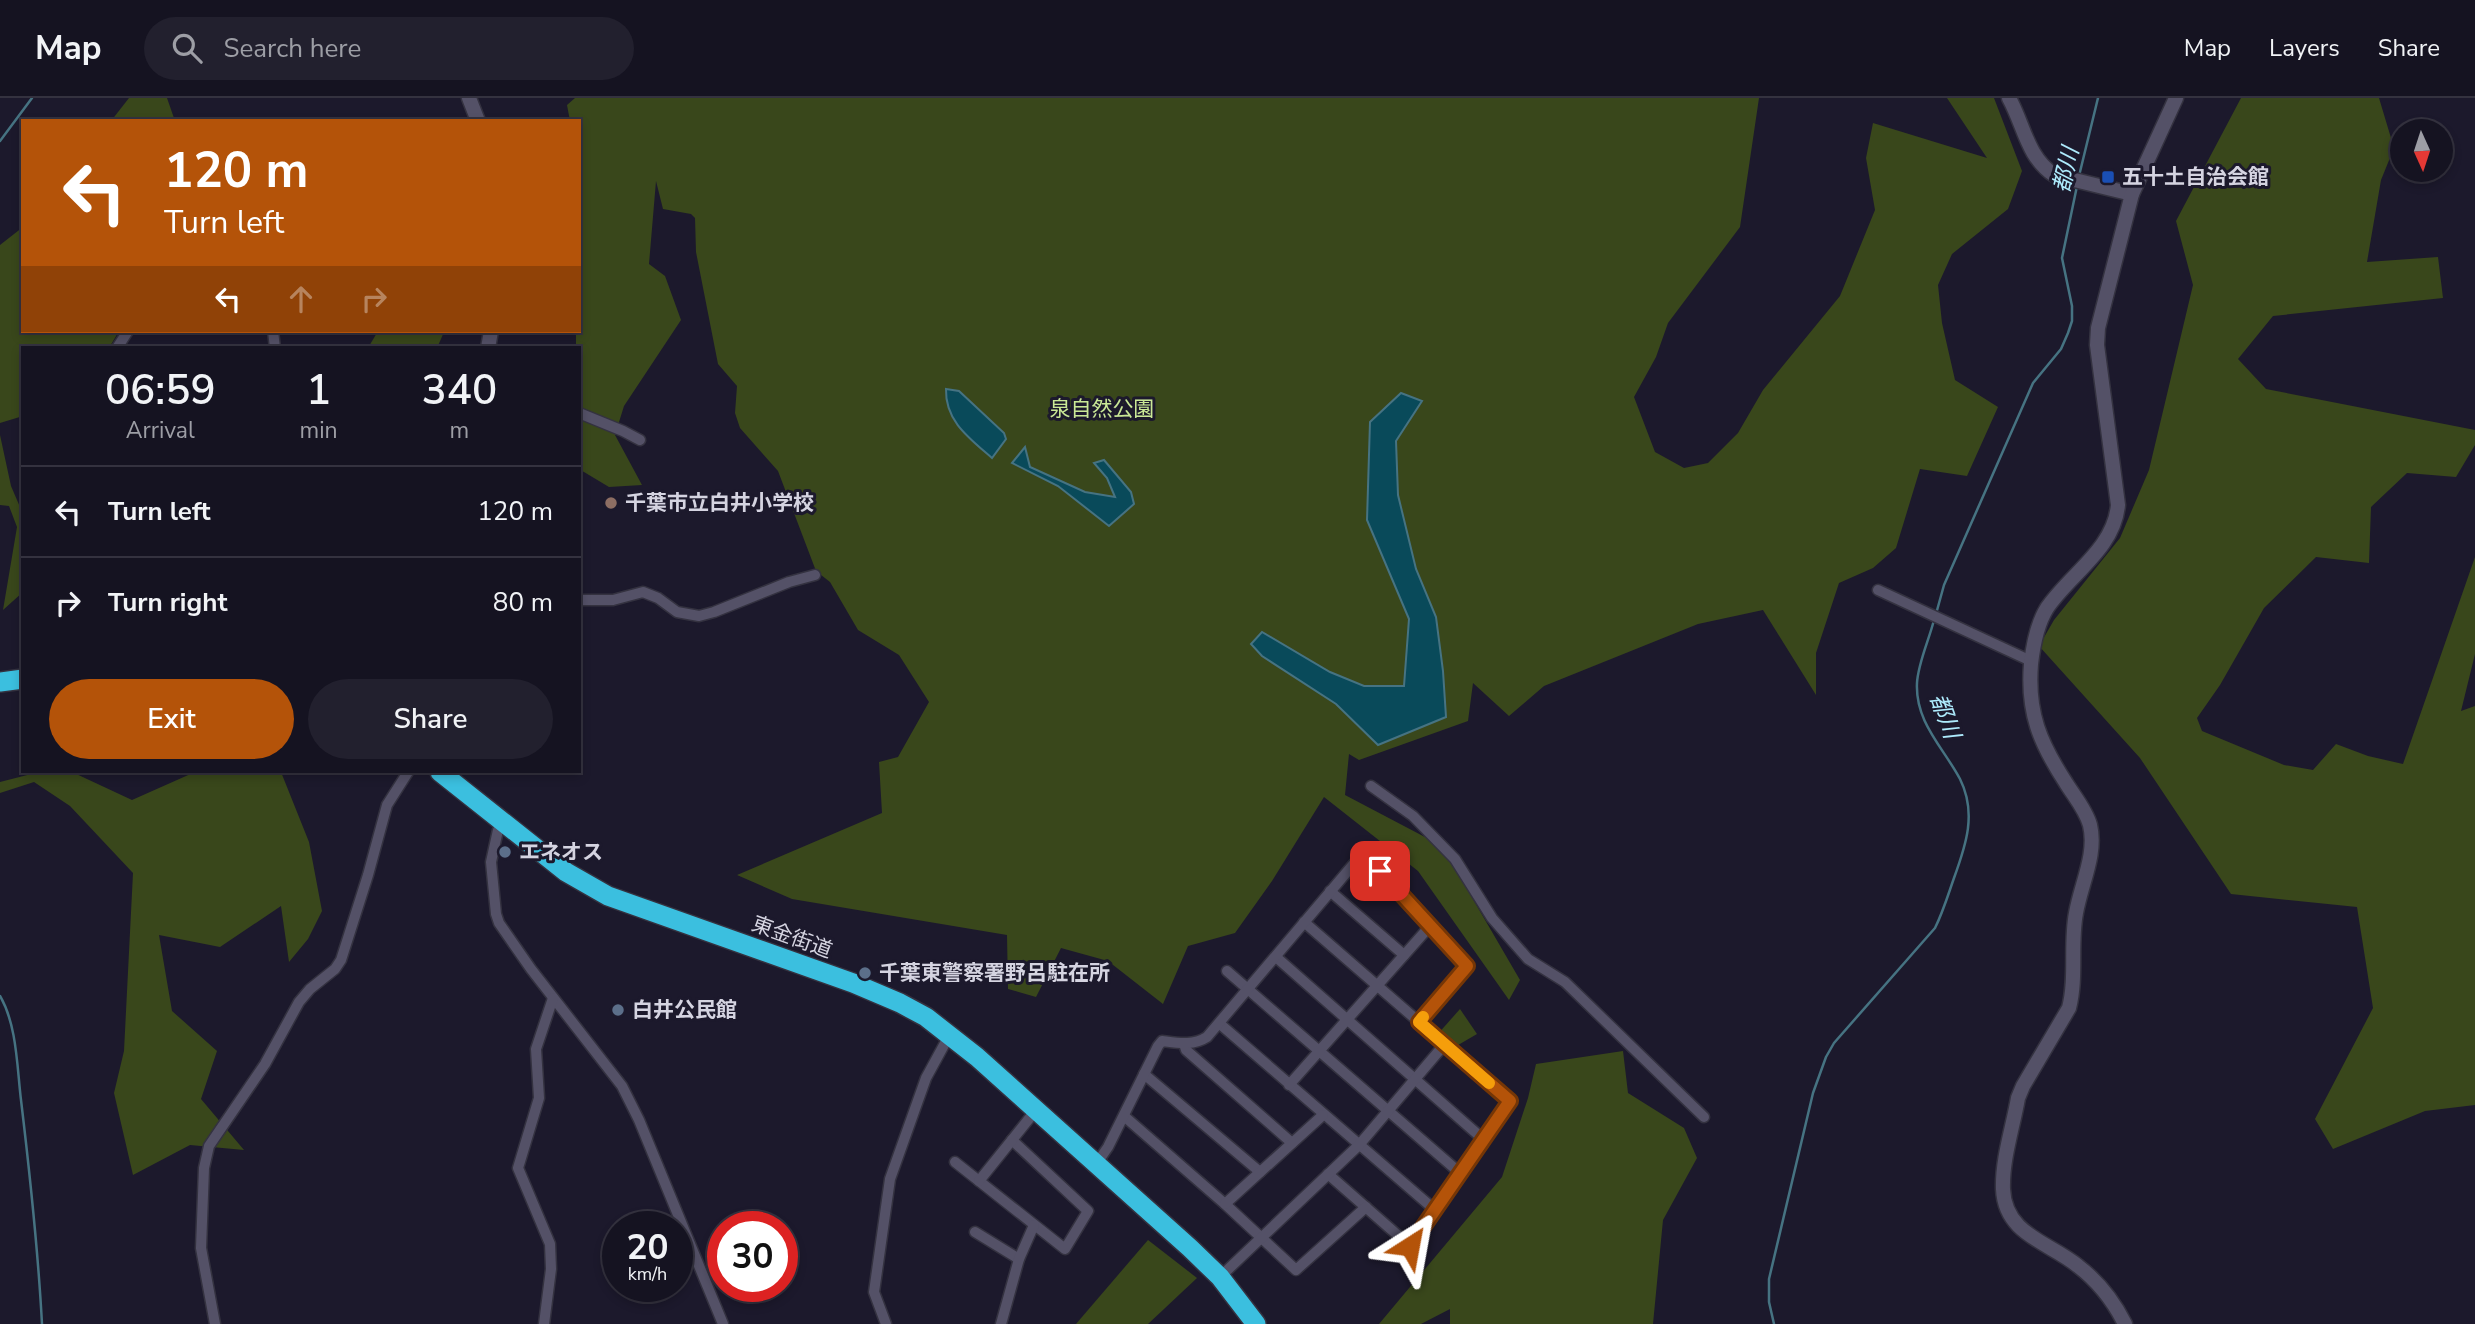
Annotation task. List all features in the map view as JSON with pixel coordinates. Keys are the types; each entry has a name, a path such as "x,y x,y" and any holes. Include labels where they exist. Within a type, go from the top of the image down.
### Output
{"highway":[{"path":"0,682 21,679"},
{"name":"東金街道","path":"441,773 566,872 607,896 878,993 926,1017 950,1034 1097,1163 1220,1277 1256,1324"}],"street":[{"path":"470,98 477,119"},
{"path":"2009,98 2020,118 2035,158 2054,175 2132,194"},
{"path":"2125,1324 2108,1294 2097,1282 2076,1264 2031,1238 2006,1205 2003,1191 2018,1098 2069,1008 2073,995 2075,915 2092,853 2090,824 2039,736 2032,699 2031,661 2036,636 2048,608 2107,539 2117,516 2118,505 2097,345 2098,328 2132,194 2176,98"},
{"path":"581,414 640,440"},
{"path":"581,600 613,600 643,592 677,612 699,615 815,575"},
{"path":"1878,590 2031,661"},
{"path":"215,1324 201,1248 204,1168 209,1146 265,1064 299,1002 310,989 335,969 341,960 387,805 407,773"},
{"path":"1371,786 1413,816 1455,859 1492,918 1528,959 1565,982 1704,1117"},
{"path":"504,824 498,831 491,862 496,914 510,941 622,1086 639,1120 723,1324"},
{"path":"1097,1163 1124,1116 1157,1046 1162,1041 1184,1044 1199,1042 1207,1037 1363,853 1467,966 1419,1022"},
{"path":"1330,891 1404,955"},
{"path":"1304,922 1510,1101 1410,1246 1328,1174"},
{"path":"1289,1085 1430,926"},
{"path":"1276,957 1483,1139"},
{"path":"1227,971 1460,1173"},
{"path":"544,1324 551,1269 550,1244 517,1168 539,1098 536,1049 553,998"},
{"path":"1220,1024 1435,1210"},
{"path":"886,1324 873,1292 890,1179 926,1078 950,1034"},
{"path":"1184,1044 1186,1050 1292,1143"},
{"path":"1220,1277 1359,1145 1444,1045"},
{"path":"1144,1074 1260,1172"},
{"path":"979,1181 1036,1110"},
{"path":"1225,1204 1323,1115"},
{"path":"1124,1116 1296,1270 1366,1207"},
{"path":"955,1162 1066,1249 1088,1210 1012,1140"},
{"path":"1001,1324 1019,1259 1034,1225"},
{"path":"975,1232 1019,1259"}],"green space":[{"path":"129,98 167,98 174,119 113,119"},
{"name":"泉自然公園","path":"575,98 1759,98 1740,227 1668,323 1656,357 1634,397 1655,452 1684,468 1708,463 1738,433 1763,390 1840,296 1875,210 1866,158 1873,123 1987,158 1947,98 1994,98 2022,171 2008,209 1952,254 1938,285 1942,323 1955,380 1998,407 1967,476 1920,469 1896,548 1873,568 1839,583 1816,653 1816,695 1763,610 1698,624 1544,686 1509,716 1473,683 1468,721 1359,760 1349,754 1345,795 1442,846 1520,980 1509,1000 1418,871 1324,797 1272,881 1235,933 1188,946 1163,1004 1108,961 1061,948 1036,997 1008,989 1007,935 792,899 737,875 882,813 879,762 898,757 929,702 899,655 858,630 830,582 816,571 778,471 740,428 735,413 737,386 718,364 696,252 695,218 691,214 663,209 656,181 649,264 665,276 681,320 624,406 615,435 642,485 609,487 581,470 581,346 576,346 576,333 581,333 581,119 570,119 567,105"},
{"path":"2241,98 2379,98 2390,135 2390,158 2381,180 2367,262 2438,257 2443,298 2273,316 2238,359 2266,389 2475,430 2475,445 2456,477 2407,473 2371,507 2369,563 2316,557 2264,608 2220,685 2197,718 2202,731 2284,765 2313,770 2336,744 2368,756 2403,764 2475,557 2475,654 2461,711 2475,706 2475,1105 2425,1111 2333,1149 2315,1119 2373,1008 2357,907 2231,894 2140,758 2039,646 2054,620 2120,538 2149,470 2193,285 2176,221"},
{"path":"21,229 21,333 118,333 110,346 21,346 21,417 0,423 0,245"},
{"path":"377,333 444,333 438,346 369,346"},
{"path":"0,435 11,486 21,509 21,594 3,610 17,527 9,506 0,505"},
{"path":"35,773 74,773 132,800 193,773 281,773 309,842 322,911 308,939 289,962 281,906 220,947 159,935 172,1011 217,1051 201,1099 244,1150 190,1145 133,1175 114,1093 124,1051 133,873 70,806 34,782 0,793 0,782"},
{"path":"1460,1009 1477,1034 1453,1048 1437,1035"},
{"path":"1623,1051 1628,1093 1684,1128 1697,1158 1663,1220 1653,1324 1450,1324 1450,1309 1421,1324 1379,1324 1502,1177 1528,1098 1536,1064"},
{"path":"1148,1240 1197,1278 1148,1324 1076,1324"}],"water":[{"path":"946,389 959,391 1004,433 1006,439 992,458 967,436 954,420"},
{"path":"1401,393 1422,401 1396,441 1398,495 1416,569 1436,617 1446,717 1378,745 1336,704 1262,656 1251,644 1262,632 1330,672 1364,686 1404,686 1409,619 1367,520 1370,422"},
{"path":"1025,447 1030,467 1085,492 1115,497 1107,478 1094,463 1104,460 1131,492 1134,504 1109,526 1058,486 1012,463"}],"waterway":[{"path":"0,141 32,98"},
{"name":"都川","path":"2079,176 2098,98"},
{"name":"都川","path":"1936,614 1944,585 2033,383 2061,349 2072,321 2072,306 2062,258 2077,186"},
{"name":"都川","path":"1774,1324 1769,1302 1769,1279 1813,1093 1826,1057 1834,1043 1935,928 1966,841 1969,817 1965,792 1960,779 1925,722 1918,697 1919,668 1934,620"},
{"path":"0,996 10,1020 15,1046 42,1324"}],"slow traffic":[{"path":"1423,1017 1419,1022 1489,1083"}],"place":[{"name":"五十土自治会館","path":"2108,177"},
{"name":"千葉市立白井小学校","path":"611,503"},
{"name":"エネオス","path":"505,852"},
{"name":"千葉東警察署野呂駐在所","path":"865,973"},
{"name":"白井公民館","path":"618,1010"}],"route":[{"path":"1380,871 1467,966 1419,1022 1510,1101 1410,1246"}]}
